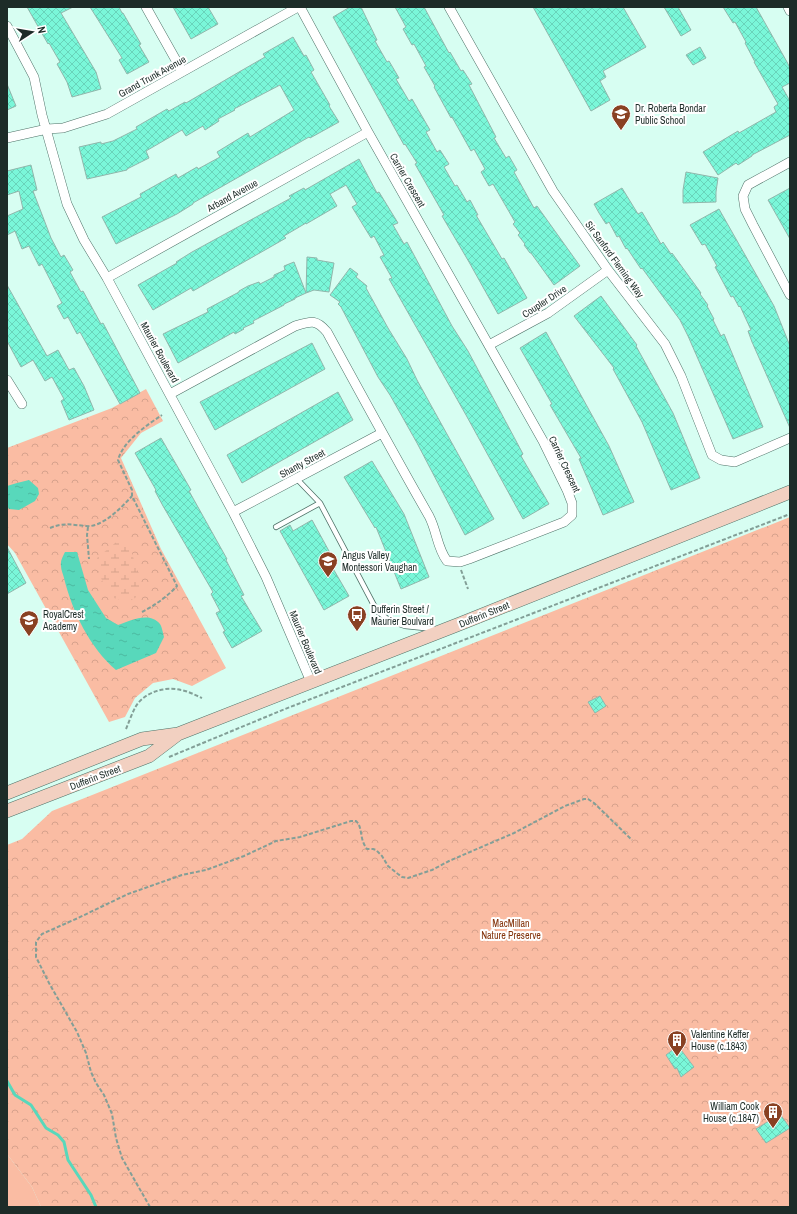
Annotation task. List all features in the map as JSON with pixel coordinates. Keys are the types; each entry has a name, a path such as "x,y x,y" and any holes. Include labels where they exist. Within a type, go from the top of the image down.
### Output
{"main road":[{"name":"Dufferin Street","path":"7,793 142,739 178,734 790,492"},
{"name":"Dufferin Street","path":"7,811 149,756 178,734"}],"street":[{"path":"146,7 182,72"},
{"name":"Grand Trunk Avenue","path":"7,138 47,129 63,128 107,114 299,7"},
{"name":"Carrier Crescent","path":"170,394 295,326 310,322 320,324 327,332 432,522 442,554 447,561 460,562 564,522 572,515 572,504 567,490 543,441 299,7"},
{"name":"Sir Sanford Fleming Way","path":"449,7 553,191 608,270 665,344 681,376 712,455 721,460 735,462 790,438"},
{"path":"788,7 790,11"},
{"name":"Maurier Boulevard","path":"7,26 34,77 67,204 84,240 107,278 233,512 266,577 311,682"},
{"name":"Arband Avenue","path":"107,278 368,132"},
{"path":"790,162 748,185 743,196 745,209 750,220 790,295"},
{"name":"Coupler Drive","path":"490,346 548,313 608,270"},
{"path":"7,380 22,404"},
{"name":"Shanty Street","path":"233,512 382,433"}],"lane":[{"path":"296,478 320,503 377,612 390,621 406,626 444,630"},
{"path":"276,527 320,503"}],"path":[{"path":"142,612 151,608 159,600 170,594 177,586 132,496 132,490 118,460 119,456 132,439 141,430 162,415"},
{"path":"50,528 59,524 76,524 88,527 96,525 107,519 132,496"},
{"path":"168,757 285,709 790,514"},
{"path":"88,527 87,535 89,559"},
{"path":"461,569 468,589"},
{"path":"126,730 136,705 144,697 158,690 172,688 182,690 202,698"},
{"path":"150,1207 122,1158 116,1138 112,1114 104,1095 91,1072 86,1053 77,1032 48,983 36,957 36,942 42,934 128,894 182,875 206,870 244,856 276,841 300,837 356,820 359,824 363,844 367,848 376,850 388,866 402,878 408,878 432,870 449,861 514,833 565,806 584,799 588,799 594,803 632,840"}],"green space":[{"path":"146,389 163,421 141,433 121,458 161,549 226,668 192,686 173,679 153,683 135,698 125,717 109,722 15,553 7,544 7,448 112,408"},
{"name":"MacMillan Nature Preserve","path":"790,517 790,1207 41,1207 32,1187 7,1154 7,845 22,839 52,811"},
{"path":"120,539 128,539 138,574 140,595 128,602 114,598 105,587 98,571 97,558"},
{"path":"7,1154 32,1187 41,1207 7,1207"}],"water":[{"path":"29,480 38,488 39,494 35,501 19,510 9,509 7,506 7,486"},
{"path":"65,552 77,552 88,590 106,618 118,625 139,618 150,618 156,620 160,624 164,637 156,653 116,670 107,661 90,640 83,628 67,591 61,568 61,560"}],"building":[{"path":"27,7 73,7 61,13 96,72 101,89 72,97 67,82 57,64 60,62"},
{"path":"90,7 119,7 141,44 139,45 149,62 127,74 119,60 122,58"},
{"path":"173,7 208,7 218,24 191,39"},
{"path":"350,7 361,7 377,40 375,41 387,62 389,61 399,78 396,79 409,101 412,99 430,130 426,132 437,152 440,150 449,164 444,167 455,186 457,185 467,202 470,200 478,215 476,215 502,259 504,258 527,298 498,314 442,216 444,215 415,164 417,163 405,144 404,145 333,17"},
{"path":"395,7 424,7 449,53 450,52 461,71 463,70 472,84 469,85 496,137 494,138 506,158 509,156 517,170 514,172 534,208 537,206 580,266 554,285 524,245 525,244 518,235 520,233 513,224 515,222 493,184 489,186 481,172 485,169 474,149 471,151 452,117 451,118 424,67 426,66 414,44 412,45 403,29 406,27"},
{"path":"533,7 623,7 646,47 603,71 606,77 600,81 610,100 591,111"},
{"path":"664,7 678,7 691,30 681,36"},
{"path":"723,7 756,7 787,62 790,68 790,83 782,87 790,101 790,135 752,155 738,165 736,163 718,175 703,152 738,131 739,133 776,112 774,107 778,104 754,62 745,43 746,42 735,22 733,23"},
{"path":"293,37 304,56 306,55 314,70 311,72 339,122 310,138 309,137 193,203 177,214 116,244 102,217 141,197 140,194 176,174 178,178 197,167 198,169 220,157 217,152 248,133 250,137 294,110 280,85 234,109 235,110 218,119 219,121 205,130 203,126 186,136 182,130 146,151 149,158 127,170 87,179 79,147 113,141 137,129 136,127 167,109 169,111 185,102 186,103 265,57 263,54"},
{"path":"700,47 706,58 693,65 686,55"},
{"path":"7,84 16,106 7,110"},
{"path":"359,159 377,193 379,192 398,223 393,225 404,244 407,242 452,326 468,351 523,454 521,456 549,504 523,519 389,279 392,278 380,257 384,255 374,236 371,238 352,207 357,204 346,185 330,194 337,206 284,236 286,238 193,291 191,288 153,310 138,285 177,263 176,262 192,252 291,198 289,196 304,188 305,190"},
{"path":"31,165 37,190 33,191 51,238 61,257 64,255 73,270 70,272 81,292 83,291 101,324 103,323 140,393 120,404 80,332 77,334 68,317 64,319 57,306 62,303 42,264 39,266 29,246 22,249 15,231 7,235 7,216 23,209 19,191 7,195 7,171"},
{"path":"686,172 718,178 716,202 683,203 683,190"},
{"path":"622,188 638,214 642,212 661,244 663,242 671,254 672,253 701,293 700,294 708,305 707,306 721,336 724,334 763,427 733,439 680,320 627,248 626,249 619,236 617,237 609,222 606,224 599,213 594,204"},
{"path":"790,188 790,239 768,200"},
{"path":"719,209 774,306 790,346 790,428 752,342 748,331 751,330 740,306 739,307 733,296 731,297 705,244 702,245 690,225"},
{"path":"307,257 334,263 329,292 314,290 306,293"},
{"path":"294,262 306,293 253,321 254,323 235,334 234,332 178,363 163,334 208,312 207,309 248,286 259,282 260,284 274,277 274,275 285,270 284,266"},
{"path":"350,268 358,274 356,277 367,286 366,288 407,359 417,380 494,519 465,535 417,443 378,377 338,304 340,302 330,295"},
{"path":"7,285 47,356 58,350 69,370 74,368 84,386 94,410 69,420 61,401 64,399 52,377 45,381 33,360 21,367 7,341"},
{"path":"601,296 637,345 636,346 673,413 700,478 671,490 642,422 613,369 614,368 574,316"},
{"path":"546,332 609,446 634,502 603,515 579,459 581,458 550,405 552,404 520,348"},
{"path":"312,343 325,369 215,430 200,402"},
{"path":"338,392 353,420 242,483 227,455"},
{"path":"161,438 191,490 189,491 227,559 226,560 244,595 241,596 262,631 232,648 223,632 225,631 216,613 220,611 211,594 213,592 163,506 155,491 156,490 135,453"},
{"path":"372,461 404,514 429,577 401,589 376,527 375,528 344,477"},
{"path":"312,520 335,562 331,565 349,596 324,610 280,531 290,525 293,531"},
{"path":"7,547 26,583 7,594"},
{"path":"600,696 606,706 595,713 588,702"},
{"name":"Valentine Keffer House (c.1843)","path":"678,1046 694,1067 681,1077 677,1068 675,1069 666,1055"},
{"name":"William Cook House (c.1847)","path":"780,1114 790,1128 766,1143 756,1129"}],"waterway":[{"path":"7,1081 15,1095 31,1105 46,1128 58,1135 64,1142 68,1160 91,1195 96,1207"}],"place":[{"name":"Dr. Roberta Bondar Public School","path":"621,131"},
{"name":"Angus Valley Montessori Vaughan","path":"328,578"},
{"name":"Dufferin Street / Maurier Boulvard","path":"357,632"},
{"name":"RoyalCrest Academy","path":"29,637"},
{"name":"Valentine Keffer House (c.1843)","path":"677,1057"},
{"name":"William Cook House (c.1847)","path":"773,1129"}]}
